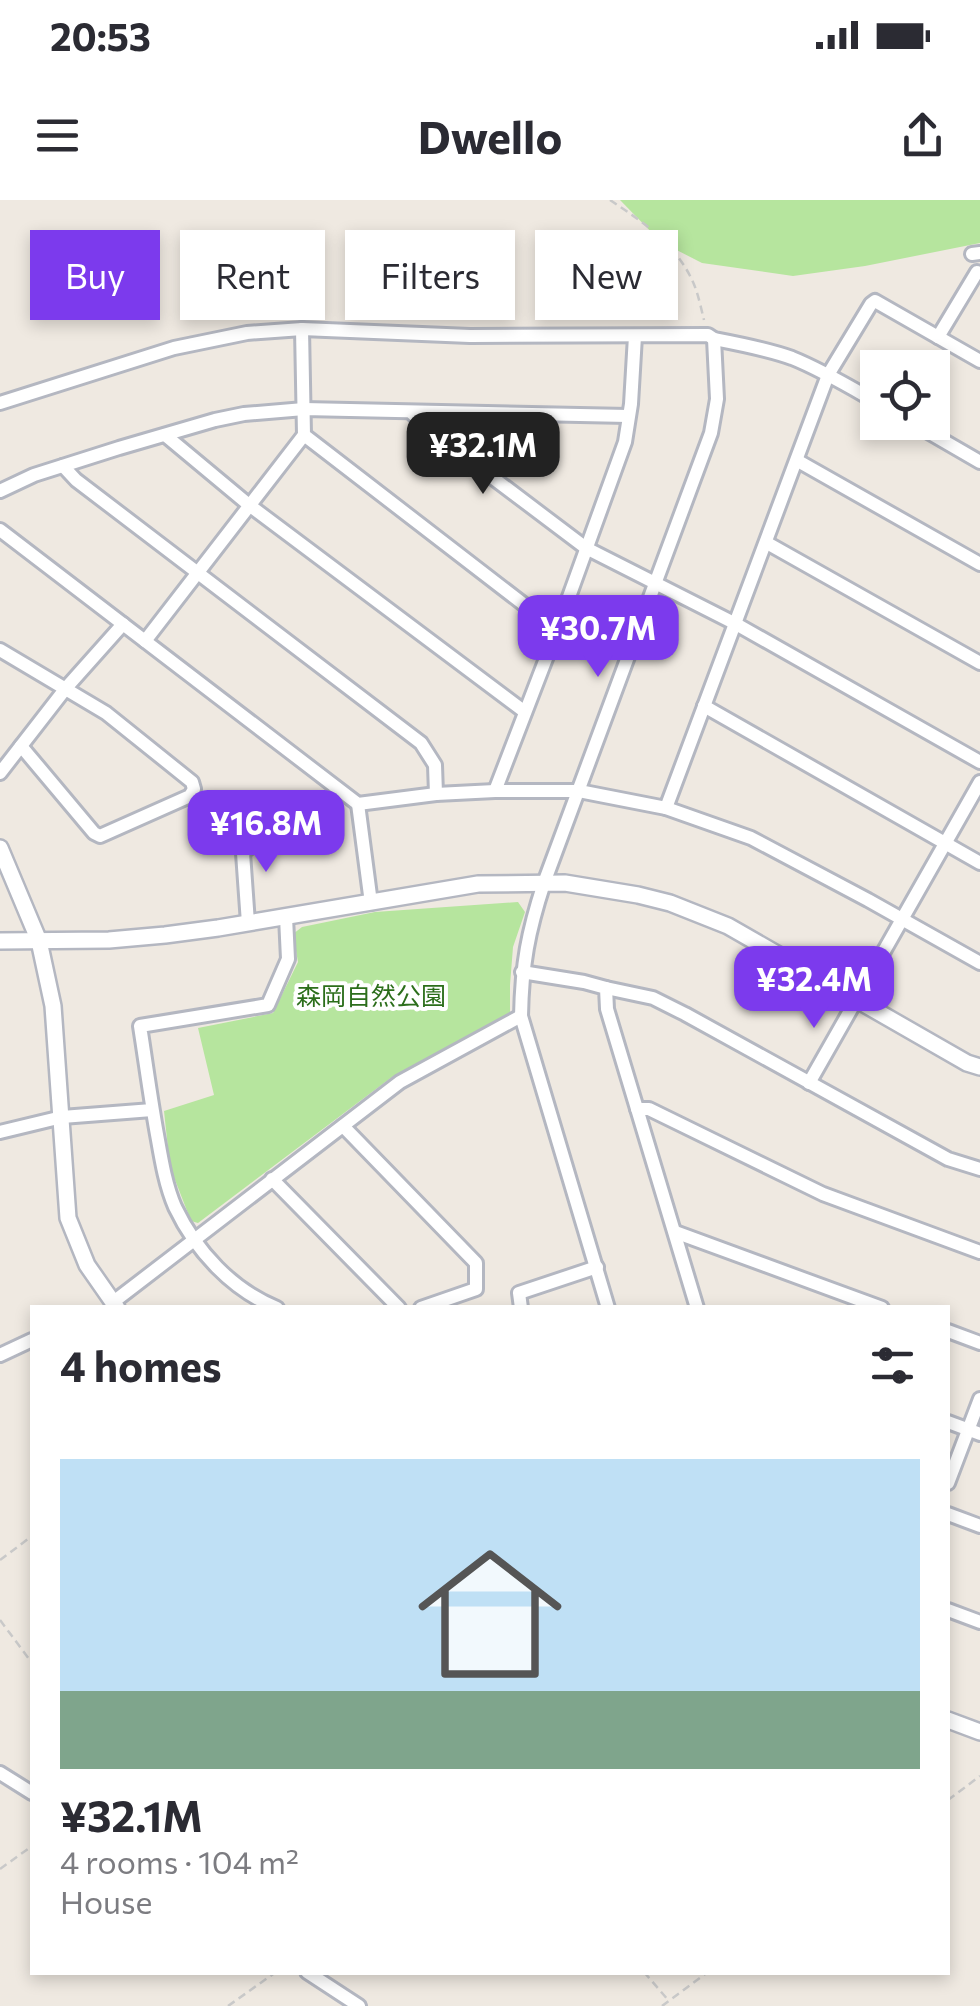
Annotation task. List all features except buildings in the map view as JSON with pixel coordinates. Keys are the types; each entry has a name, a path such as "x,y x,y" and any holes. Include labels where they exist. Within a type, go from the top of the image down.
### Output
{"street":[{"path":"938,337 977,272 980,273"},
{"path":"666,808 828,375 875,301 980,361"},
{"path":"145,642 304,434 302,330"},
{"path":"0,403 174,348 247,333 302,330 470,336 711,337 793,359 860,393"},
{"path":"494,790 557,630 624,442 631,404 635,336"},
{"path":"607,1305 521,1016 522,972 529,930 544,883 710,433 717,399 711,337"},
{"path":"0,491 34,475 244,414 304,409 628,416"},
{"path":"411,412 586,548 736,624 980,762"},
{"path":"304,434 557,630"},
{"path":"165,436 249,506 525,712"},
{"path":"942,440 980,462"},
{"path":"798,460 980,564"},
{"path":"63,466 76,480 420,744 435,765 436,794"},
{"path":"0,530 358,804 494,790 579,791 666,808 751,838 980,963"},
{"path":"767,543 980,662"},
{"path":"0,773 66,688 123,624"},
{"path":"0,650 106,713 192,782 194,790 190,796 100,836 21,746"},
{"path":"704,706 980,863"},
{"path":"809,1082 980,782"},
{"path":"358,804 371,903"},
{"path":"248,923 243,853 275,824"},
{"path":"0,848 38,942 53,1006 68,1218 87,1265 110,1305 400,1082 521,1016"},
{"path":"0,940 38,942 165,935 478,884 544,883 604,888 670,904 728,926 980,1068"},
{"path":"269,1305 256,1300 221,1272 176,1208 164,1176 140,1026 268,1006 288,960 286,917"},
{"path":"522,972 652,998 948,1159 980,1168"},
{"path":"606,988 607,1009 696,1305"},
{"path":"638,1109 649,1110 822,1194 980,1252"},
{"path":"0,1132 62,1117 152,1110"},
{"path":"343,1126 476,1262 476,1289 430,1305"},
{"path":"272,1180 397,1305"},
{"path":"675,1232 874,1305"},
{"path":"520,1305 518,1293 597,1267"},
{"path":"950,1332 980,1343"},
{"path":"0,1356 30,1341"},
{"path":"950,1480 974,1432 980,1399"},
{"path":"950,1423 974,1432"},
{"path":"950,1515 980,1526"},
{"path":"950,1611 980,1622"},
{"path":"950,1721 980,1732"},
{"path":"0,1773 30,1793"},
{"path":"312,1975 359,2006"}],"path":[{"path":"610,200 652,228 680,260 694,284 711,337"},
{"path":"0,1560 30,1538"},
{"path":"0,1620 30,1660"},
{"path":"950,1798 980,1776"},
{"path":"0,1869 30,1847"},
{"path":"228,2006 272,1975"},
{"path":"647,1975 670,2001"},
{"path":"662,2006 704,1975"}],"green space":[{"path":"620,200 980,200 980,243 793,276 702,263 678,251 678,230 649,230"},
{"path":"435,421 528,423 506,478"},
{"name":"森岡自然公園","path":"518,902 525,912 513,947 510,1015 392,1077 198,1223 191,1221 170,1167 164,1111 214,1095 198,1028 273,1013 298,962 293,934 302,927 375,912"}]}
